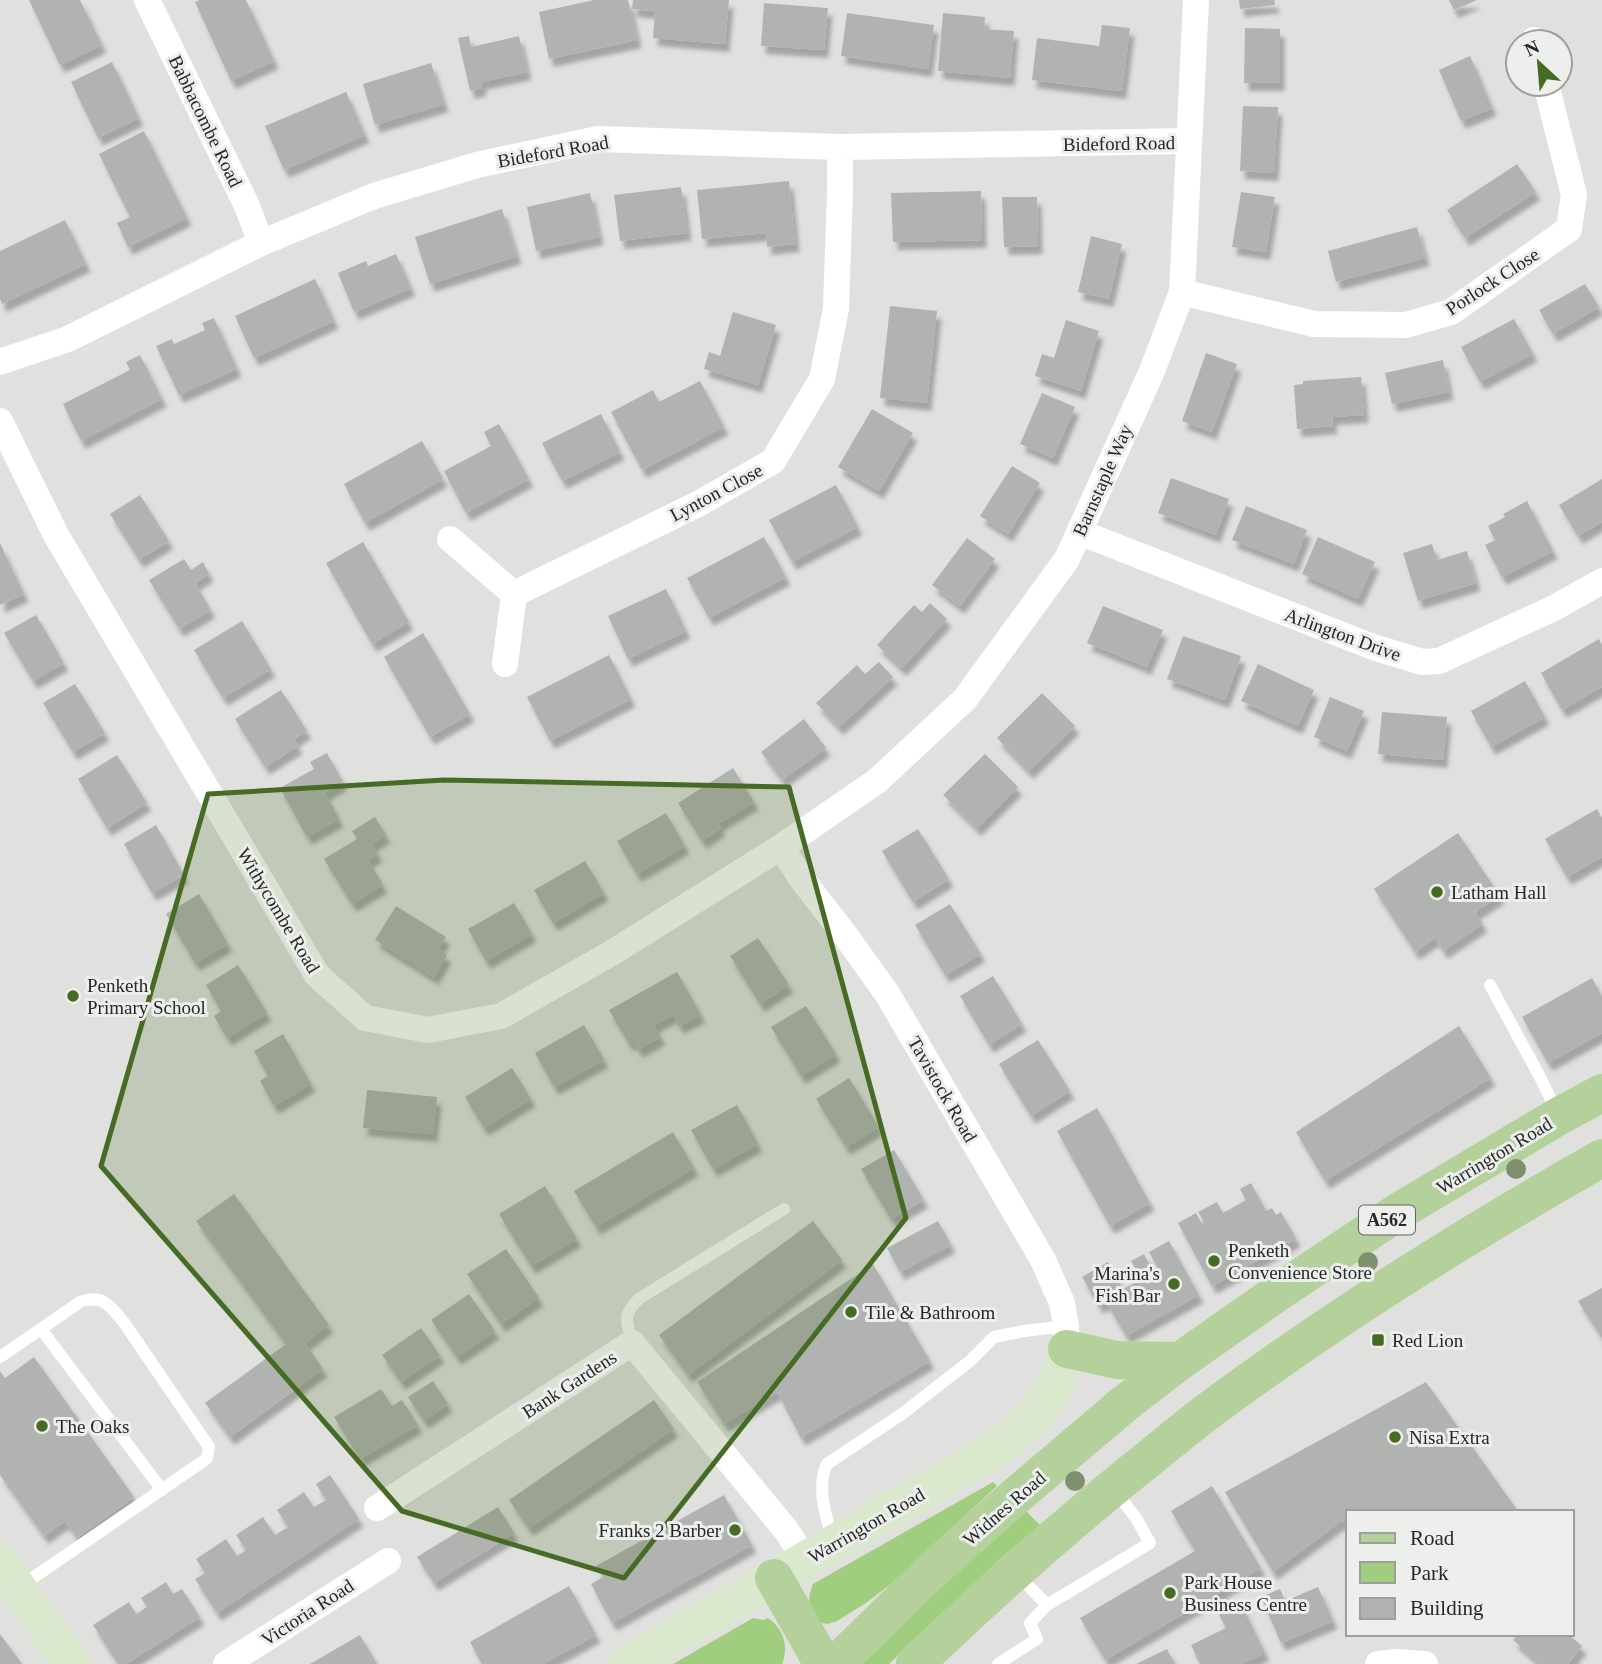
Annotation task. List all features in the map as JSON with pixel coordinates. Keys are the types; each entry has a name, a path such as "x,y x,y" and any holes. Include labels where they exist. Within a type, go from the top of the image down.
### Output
{"main road":[{"name":"Warrington Road","path":"1180,1361 1398,1212 1602,1093"},
{"path":"915,1664 1015,1572 1195,1421 1418,1268 1602,1158"},
{"path":"1067,1338 1117,1360 1180,1361"},
{"name":"Widnes Road","path":"836,1664 927,1575 987,1522 1124,1404 1180,1361"},
{"path":"805,1561 823,1664"}],"street":[{"name":"Babbacombe Road","path":"147,0 247,206 261,243"},
{"name":"Barnstaple Way","path":"780,847 877,781 965,699 1067,559 1152,371 1182,292 1196,0"},
{"name":"Porlock Close","path":"1182,292 1314,324 1405,325 1451,312 1569,229 1574,195 1550,98"},
{"name":"Bideford Road","path":"0,362 68,339 261,243 374,196 477,165 598,139 840,148 1188,141"},
{"name":"Lynton Close","path":"514,594 700,503 773,461 822,380 836,309 840,148"},
{"name":"Withycombe Road","path":"0,421 56,535 317,975 365,1018 428,1030 501,1016 610,954 780,847"},
{"name":"Arlington Drive","path":"1079,532 1373,647 1422,662 1439,661 1554,608 1602,581"},
{"path":"450,539 514,594 505,664"},
{"name":"Tavistock Road","path":"780,847 895,1007 1043,1260 1062,1303 1067,1338"},
{"name":"Warrington Road","path":"626,1664 995,1450 1049,1398 1061,1373 1067,1338"},
{"name":"Bank Gardens","path":"377,1508 632,1343 786,1530 805,1561"},
{"name":"Victoria Road","path":"226,1664 388,1561"},
{"path":"9,1576 72,1664"},
{"path":"1378,1664 1425,1664"}],"lane":[{"path":"1490,985 1559,1116"},
{"path":"632,1343 626,1318 629,1309 640,1298 784,1209"},
{"path":"0,1357 88,1299 103,1301 112,1307 209,1447 207,1458 162,1490 9,1576"},
{"path":"41,1329 162,1490"},
{"path":"805,1561 826,1514 822,1474 827,1464 912,1406 970,1361 994,1337 1024,1331 1067,1338"},
{"path":"998,1664 1037,1639 1030,1623 1047,1605 1150,1543 1136,1518 1113,1488"},
{"path":"1015,1572 1047,1605"}],"highlighted area":[{"path":"444,780 789,787 906,1218 624,1578 402,1511 101,1166 208,794"}],"green space":[{"path":"993,1482 997,1486 892,1583 837,1621 821,1623 809,1601 813,1584"},
{"path":"1025,1510 1040,1525 889,1664 858,1664"},
{"path":"753,1618 768,1618 778,1627 785,1645 782,1664 673,1664"}],"building":[{"path":"29,0 80,0 102,45 60,65"},
{"path":"246,0 274,61 231,81 195,2"},
{"path":"594,0 628,0 637,40 549,59 539,12"},
{"path":"633,0 729,0 725,44 653,38 655,11 632,9"},
{"path":"1239,0 1274,0 1275,5 1240,9"},
{"path":"1449,0 1477,0 1454,10"},
{"path":"764,3 828,8 824,50 761,46"},
{"path":"847,13 934,25 928,69 841,56"},
{"path":"943,13 985,17 984,29 1014,31 1010,78 938,71"},
{"path":"1102,25 1130,28 1122,91 1032,80 1037,38 1099,46"},
{"path":"1245,28 1280,29 1280,83 1244,83"},
{"path":"469,36 471,47 519,36 527,72 481,82 482,88 470,91 458,38"},
{"path":"1470,56 1492,108 1461,121 1439,70"},
{"path":"112,62 139,118 98,138 71,82"},
{"path":"431,63 444,104 375,125 363,84"},
{"path":"346,92 365,135 284,170 265,126"},
{"path":"1243,106 1278,107 1274,173 1240,171"},
{"path":"144,131 187,218 128,247 117,223 130,217 99,154"},
{"path":"1517,164 1536,192 1465,238 1447,210"},
{"path":"789,181 795,244 767,247 766,233 702,239 697,190"},
{"path":"681,187 687,233 620,241 614,195"},
{"path":"981,191 982,240 893,242 891,193"},
{"path":"1241,192 1275,197 1266,252 1232,247"},
{"path":"590,193 599,237 536,251 527,207"},
{"path":"1002,197 1037,197 1038,246 1004,247"},
{"path":"502,209 517,256 430,284 415,237"},
{"path":"65,220 86,264 2,304 0,251"},
{"path":"1417,227 1425,258 1336,282 1328,251"},
{"path":"1091,236 1122,244 1109,299 1078,292"},
{"path":"396,254 411,288 354,312 338,273 366,261 368,266"},
{"path":"315,279 334,321 254,358 235,316"},
{"path":"1585,284 1599,307 1553,334 1539,310"},
{"path":"890,306 937,311 927,403 880,398"},
{"path":"733,312 776,325 758,385 704,369 709,352 720,356"},
{"path":"214,318 237,369 179,395 156,346 172,339 174,344 205,330 202,323"},
{"path":"1514,319 1533,354 1480,382 1461,347"},
{"path":"1066,320 1099,331 1081,391 1035,376 1042,354 1054,358"},
{"path":"1206,353 1237,364 1212,432 1182,421"},
{"path":"140,355 162,399 81,441 63,404 130,370 126,362"},
{"path":"1443,360 1449,392 1392,404 1385,373"},
{"path":"1361,377 1364,415 1332,417 1333,426 1297,429 1294,385 1303,384 1303,381"},
{"path":"700,381 724,427 642,470 611,412 653,390 659,402"},
{"path":"1042,393 1075,407 1053,458 1020,444"},
{"path":"872,409 913,433 879,491 838,467"},
{"path":"601,414 620,452 562,481 542,443"},
{"path":"499,424 529,479 466,513 444,471 491,446 484,432"},
{"path":"422,441 443,479 365,523 344,484"},
{"path":"1012,466 1040,483 1008,534 980,516"},
{"path":"1171,478 1229,499 1216,535 1158,513"},
{"path":"1602,479 1602,522 1578,536 1559,505"},
{"path":"836,485 858,527 792,562 769,520"},
{"path":"140,495 169,541 139,560 110,514"},
{"path":"1527,501 1553,551 1502,577 1485,545 1495,540 1488,526"},
{"path":"1246,506 1307,530 1294,564 1232,540"},
{"path":"764,537 786,577 709,618 687,578"},
{"path":"1318,537 1375,562 1358,599 1302,574"},
{"path":"967,538 995,559 960,606 932,585"},
{"path":"363,542 409,622 372,644 326,563"},
{"path":"0,543 24,594 0,605"},
{"path":"1432,544 1437,560 1467,551 1476,583 1418,601 1403,553"},
{"path":"184,559 191,570 203,562 209,574 195,583 211,610 179,629 149,580"},
{"path":"666,589 686,631 628,659 608,616"},
{"path":"930,603 947,619 902,668 877,645 914,605 922,612"},
{"path":"1103,606 1163,630 1147,667 1087,643"},
{"path":"36,615 64,663 33,681 4,633"},
{"path":"242,621 271,669 223,698 194,650"},
{"path":"423,633 470,714 430,737 384,657"},
{"path":"1183,636 1241,656 1225,700 1167,679"},
{"path":"1599,639 1602,645 1602,687 1562,710 1541,673"},
{"path":"609,655 631,699 550,741 527,697"},
{"path":"879,662 893,677 839,727 816,703 857,665 865,674"},
{"path":"1258,664 1314,690 1298,726 1241,701"},
{"path":"1525,681 1545,717 1491,747 1471,711"},
{"path":"75,684 105,733 73,752 43,703"},
{"path":"281,690 307,731 294,739 298,746 265,767 235,719"},
{"path":"1042,693 1075,726 1029,771 997,738"},
{"path":"1330,697 1364,711 1347,751 1314,737"},
{"path":"1382,712 1447,717 1443,760 1378,754"},
{"path":"804,719 826,748 782,780 761,752"},
{"path":"327,753 343,782 325,793 339,819 307,837 280,788 314,769 310,762"},
{"path":"985,754 1018,787 977,828 943,795"},
{"path":"117,755 147,803 107,828 78,779"},
{"path":"733,768 754,802 718,824 721,828 702,841 678,803"},
{"path":"1597,809 1602,818 1602,857 1567,877 1545,839"},
{"path":"666,813 685,846 637,874 617,841"},
{"path":"375,817 386,835 372,844 378,854 368,860 383,885 352,904 324,859 357,839 352,831"},
{"path":"156,825 184,875 152,893 124,844"},
{"path":"918,829 949,879 913,902 882,851"},
{"name":"Latham Hall","path":"1458,833 1500,896 1475,912 1483,924 1443,951 1435,938 1415,952 1374,889"},
{"path":"585,861 604,893 553,923 534,890"},
{"path":"199,894 228,944 195,963 166,914"},
{"path":"514,903 532,934 486,961 468,929"},
{"path":"950,904 981,954 945,975 915,925"},
{"path":"396,906 446,937 438,949 447,955 434,977 375,940"},
{"path":"758,938 789,985 760,1004 730,956"},
{"path":"238,965 267,1013 227,1038 214,1016 221,1011 206,985"},
{"path":"677,972 701,1015 679,1026 673,1015 654,1025 661,1037 638,1050 633,1041 629,1044 609,1010"},
{"path":"993,976 1022,1024 989,1045 960,996"},
{"path":"1592,978 1602,996 1602,1033 1548,1063 1522,1017"},
{"path":"806,1006 836,1054 801,1076 771,1027"},
{"path":"584,1025 604,1060 554,1087 535,1053"},
{"path":"1459,1026 1491,1078 1325,1181 1296,1132"},
{"path":"283,1034 311,1084 274,1106 260,1081 268,1076 254,1051"},
{"path":"1038,1040 1070,1091 1031,1116 999,1064"},
{"path":"512,1068 531,1099 484,1128 465,1097"},
{"path":"849,1078 879,1127 846,1147 816,1099"},
{"path":"367,1090 437,1097 433,1134 363,1128"},
{"path":"737,1105 758,1144 713,1169 691,1130"},
{"path":"1097,1108 1150,1203 1110,1226 1057,1131"},
{"path":"673,1132 694,1168 596,1227 574,1191"},
{"path":"894,1150 924,1200 891,1219 861,1169"},
{"path":"1251,1183 1266,1211 1272,1208 1276,1215 1281,1212 1296,1239 1212,1286 1178,1223 1196,1213 1202,1224 1204,1222 1198,1212 1217,1202 1223,1213 1246,1200 1240,1189"},
{"path":"545,1186 577,1239 531,1266 499,1214"},
{"path":"234,1194 329,1325 305,1343 323,1369 230,1437 205,1403 286,1344 196,1221"},
{"path":"813,1221 842,1260 688,1375 659,1335"},
{"path":"938,1221 951,1245 900,1272 887,1248"},
{"path":"1169,1241 1199,1295 1126,1336 1106,1302 1099,1306 1082,1277 1108,1262 1123,1289 1142,1279 1131,1261 1144,1254 1154,1273 1159,1270 1149,1252"},
{"path":"506,1249 539,1298 501,1324 467,1274"},
{"name":"Tile & Bathroom","path":"873,1264 930,1361 801,1438 777,1392 724,1424 697,1382"},
{"path":"1602,1288 1602,1338 1578,1301"},
{"path":"469,1294 495,1331 457,1357 431,1320"},
{"path":"421,1328 440,1355 401,1382 382,1355"},
{"name":"The Oaks","path":"34,1357 134,1497 77,1538 65,1521 44,1536 0,1475 0,1371 5,1378"},
{"path":"433,1381 448,1404 424,1421 408,1397"},
{"name":"Nisa Extra","path":"1426,1382 1517,1510 1346,1510 1346,1521 1340,1522 1273,1572 1225,1492"},
{"path":"381,1389 392,1406 402,1400 418,1425 360,1459 334,1417"},
{"path":"654,1400 674,1429 529,1528 509,1500"},
{"path":"330,1475 359,1519 217,1613 195,1579 205,1573 196,1559 226,1539 237,1556 246,1550 236,1535 263,1517 275,1535 288,1527 277,1510 304,1492 314,1507 326,1500 316,1484"},
{"name":"Park House Business Centre","path":"1212,1486 1261,1568 1105,1660 1080,1618 1195,1551 1171,1511"},
{"path":"724,1495 752,1545 612,1623 591,1584 603,1577 596,1566"},
{"path":"498,1507 514,1533 434,1583 417,1557"},
{"path":"166,1582 173,1594 182,1589 200,1617 126,1664 118,1664 93,1625 129,1602 136,1614 147,1607 141,1598"},
{"path":"569,1586 596,1635 543,1664 482,1664 470,1642"},
{"path":"1318,1587 1333,1621 1281,1643 1261,1597 1280,1589 1285,1601"},
{"path":"1241,1604 1265,1653 1242,1664 1200,1664 1191,1645 1226,1628 1219,1615"},
{"path":"0,1634 22,1664 0,1664"},
{"path":"360,1635 377,1664 310,1664"},
{"path":"1516,1636 1570,1636 1582,1646 1568,1664 1541,1664 1513,1640"},
{"path":"1167,1649 1175,1664 1136,1664"}],"place":[{"name":"Latham Hall","path":"1437,892"},
{"name":"Penketh Primary School","path":"73,996"},
{"name":"Penketh Convenience Store","path":"1214,1261"},
{"name":"Marina's Fish Bar","path":"1174,1284"},
{"name":"Tile & Bathroom","path":"851,1312"},
{"name":"Red Lion","path":"1378,1340"},
{"name":"The Oaks","path":"42,1426"},
{"name":"Nisa Extra","path":"1395,1437"},
{"name":"Franks 2 Barber","path":"735,1530"},
{"name":"Park House Business Centre","path":"1170,1593"}]}
